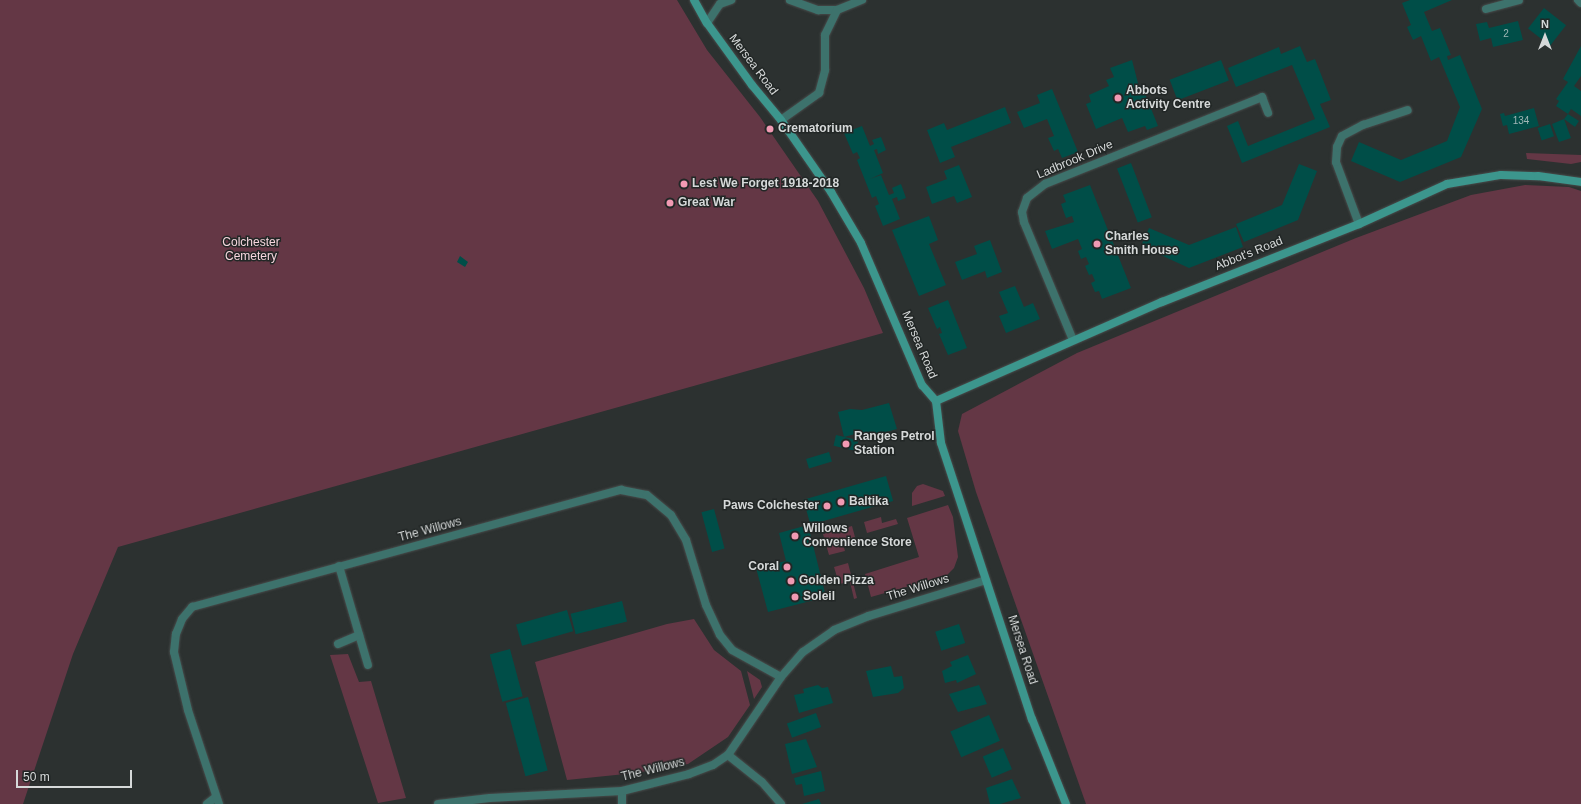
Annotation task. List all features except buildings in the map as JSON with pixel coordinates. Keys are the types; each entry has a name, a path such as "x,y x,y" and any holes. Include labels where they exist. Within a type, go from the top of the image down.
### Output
{"main road":[{"name":"Mersea Road","path":"694,0 707,23 752,85 781,120 819,173 861,242 922,385 936,401 941,443 1032,720 1066,804"},
{"name":"Abbot's Road","path":"936,401 1073,340 1359,224 1446,184 1501,175 1538,176 1581,182"}],"street":[{"path":"707,23 720,4 731,0"},
{"path":"790,0 818,10 838,10 862,0"},
{"path":"1486,9 1519,0"},
{"path":"781,120 819,93 825,70 825,35 838,10"},
{"name":"Ladbrook Drive","path":"1073,340 1024,222 1022,212 1027,198 1045,184 1262,97 1268,113"},
{"path":"1359,224 1336,162 1336,147 1342,136 1363,125 1408,110"},
{"name":"The Willows","path":"218,801 178,677 174,652 176,634 182,619 192,607 621,490 647,496 671,515 686,540 706,605 720,635 732,650 781,677"},
{"path":"339,566 368,665"},
{"name":"The Willows","path":"438,804 490,798 622,791 689,774 713,765 728,755 781,677 803,652 834,630 870,616 986,580"},
{"path":"338,644 359,635"},
{"path":"728,755 762,782 781,804"},
{"path":"622,791 622,804"},
{"path":"206,804 218,801"}],"green space":[{"name":"Colchester Cemetery","path":"0,0 677,0 707,50 760,117 818,201 864,288 883,333 118,547 73,654 23,804 0,804"},
{"path":"1526,153 1581,155 1581,162 1571,164 1527,159"},
{"path":"1525,185 1569,187 1581,191 1581,804 1086,804 976,492 958,431 962,414 1077,353 1356,238 1471,195"},
{"path":"923,484 943,491 945,496 912,506 912,493 917,486"},
{"path":"948,505 953,517 958,557 954,568 947,575 871,597 865,574 919,557 907,518"},
{"path":"881,517 882,523 896,519 898,524 867,533 864,522"},
{"path":"852,526 855,537 842,541 845,551 829,555 823,534"},
{"path":"848,563 857,598 854,599 850,582 839,584 834,567"},
{"path":"694,619 714,650 741,671 750,705 728,737 688,764 635,773 567,780 535,662 667,624"},
{"path":"348,654 359,682 371,681 406,798 378,803 330,655"},
{"path":"747,671 760,680 762,687 754,699"}],"place":[{"name":"Abbots Activity Centre","path":"1118,98"},
{"name":"Crematorium","path":"770,129"},
{"name":"Lest We Forget 1918-2018","path":"684,184"},
{"name":"Great War","path":"670,203"},
{"name":"Charles Smith House","path":"1097,244"},
{"name":"Ranges Petrol Station","path":"846,444"},
{"name":"Baltika","path":"841,502"},
{"name":"Paws Colchester","path":"827,506"},
{"name":"Willows Convenience Store","path":"795,536"},
{"name":"Coral","path":"787,567"},
{"name":"Golden Pizza","path":"791,581"},
{"name":"Soleil","path":"795,597"}]}
